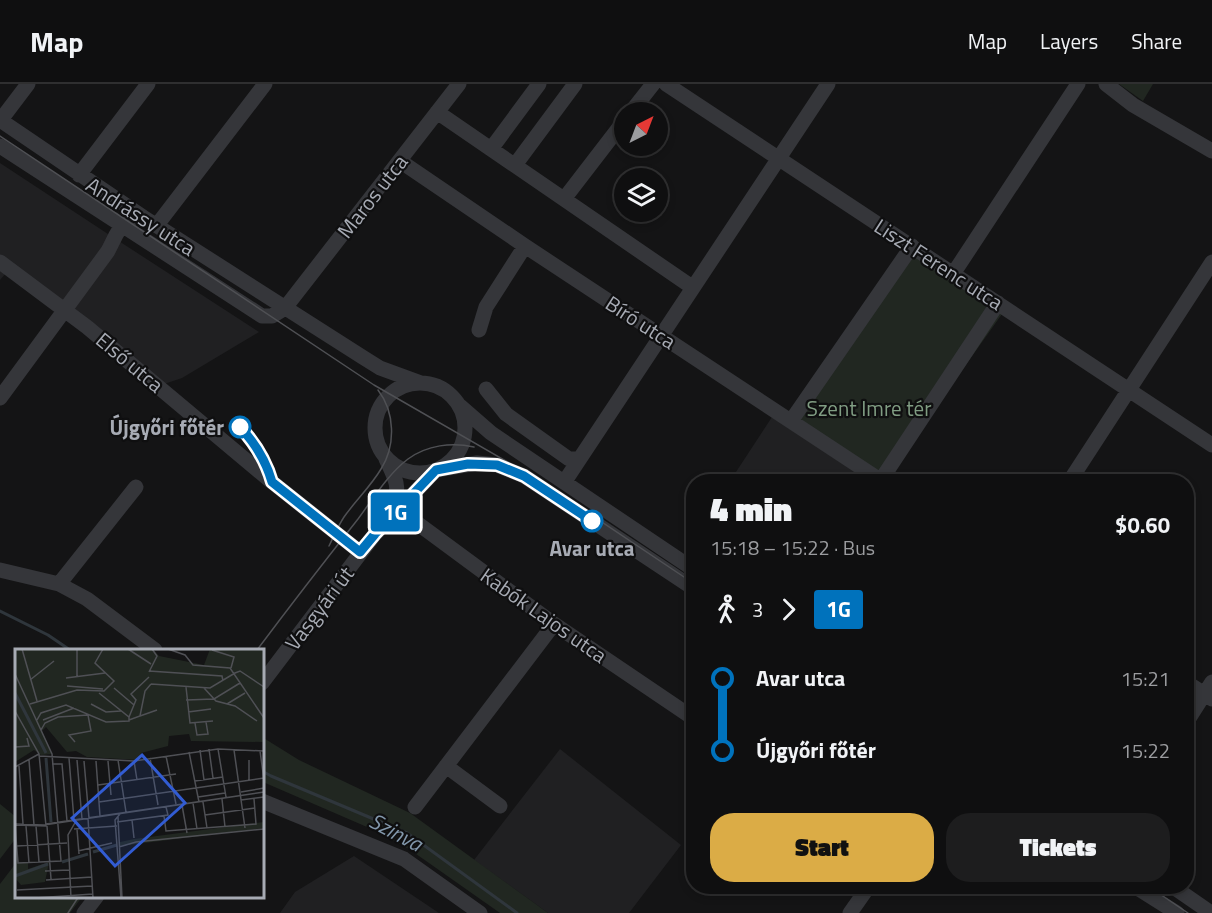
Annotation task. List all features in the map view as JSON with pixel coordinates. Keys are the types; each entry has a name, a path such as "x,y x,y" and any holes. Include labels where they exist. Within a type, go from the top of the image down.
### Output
{"street":[{"path":"0,120 28,84"},
{"path":"79,175 148,84"},
{"path":"0,398 108,251 116,226 133,218 150,221 266,84"},
{"name":"Maros utca","path":"285,308 459,84"},
{"path":"490,149 539,84"},
{"path":"515,165 575,84"},
{"path":"639,102 653,84"},
{"name":"Liszt Ferenc utca","path":"666,84 1212,445"},
{"path":"565,478 828,84"},
{"path":"953,274 1078,84"},
{"path":"1106,84 1133,105 1212,151"},
{"path":"437,112 692,287"},
{"name":"Andrássy utca","path":"0,120 79,175 380,368 421,383"},
{"path":"564,199 614,135"},
{"name":"Andrássy utca","path":"0,146 116,226 262,316 272,316 285,308"},
{"name":"Bíró utca","path":"400,161 871,474"},
{"path":"479,330 486,306 525,246"},
{"path":"791,421 912,246"},
{"name":"Első utca","path":"0,262 97,334 272,482 360,552"},
{"path":"1074,474 1212,262"},
{"path":"887,474 998,303"},
{"path":"686,564 565,478 491,433 443,389 432,384 408,384 393,393 381,406 376,426 377,438 382,451 392,463 407,470 426,472 477,463 497,465 524,476 686,583"},
{"path":"486,389 506,414 569,459 578,459"},
{"path":"436,470 452,460 462,444 465,419 460,406"},
{"name":"Vasgyári út","path":"375,534 398,492 395,475 382,451"},
{"name":"Vasgyári út","path":"264,680 360,552 436,470"},
{"path":"59,584 136,488"},
{"name":"Kabók Lajos utca","path":"398,509 554,624 686,713"},
{"path":"0,570 59,584 87,599 152,649"},
{"path":"415,807 554,624"},
{"path":"1194,685 1210,692 1194,713"},
{"path":"446,766 500,806"},
{"path":"264,802 404,858 480,913"},
{"path":"850,913 863,894"},
{"path":"1146,894 1170,911"},
{"path":"1183,894 1210,913"},
{"path":"84,913 97,898"}],"shaded area":[{"path":"0,163 259,332 182,378 155,387 6,273 0,280"},
{"path":"772,417 858,474 735,474"},
{"path":"560,749 681,845 629,913 548,913 474,860"},
{"path":"354,856 439,913 280,913 295,892"}],"green space":[{"path":"1119,84 1153,84 1143,101"},
{"name":"Szent Imre tér","path":"913,253 1002,314 888,474 871,474 787,427"},
{"path":"264,738 299,760 410,813 548,913 500,913 409,849 367,827 264,782"},
{"path":"0,804 15,816 15,839 0,859"},
{"path":"15,864 15,898 81,898 70,913 0,913 0,884"}],"waterway":[{"name":"Szinva","path":"0,611 48,635 69,649"},
{"name":"Szinva","path":"264,772 407,833 517,913"}],"tram line":[{"path":"0,136 374,385 539,480 686,578"},
{"path":"329,546 344,517 373,481 386,460 392,429 388,408 378,390"},
{"path":"258,649 381,487 401,465 415,454 431,448 448,445 474,447"},
{"path":"1160,894 1188,913"},
{"path":"68,913 78,898"}],"bus line":[{"name":"1G","path":"240,427 268,467 272,482 360,552 436,470 468,464 497,465 524,476 592,521"}],"place":[{"name":"Újgyőri főtér","path":"240,427"},
{"name":"Avar utca","path":"592,521"}]}
